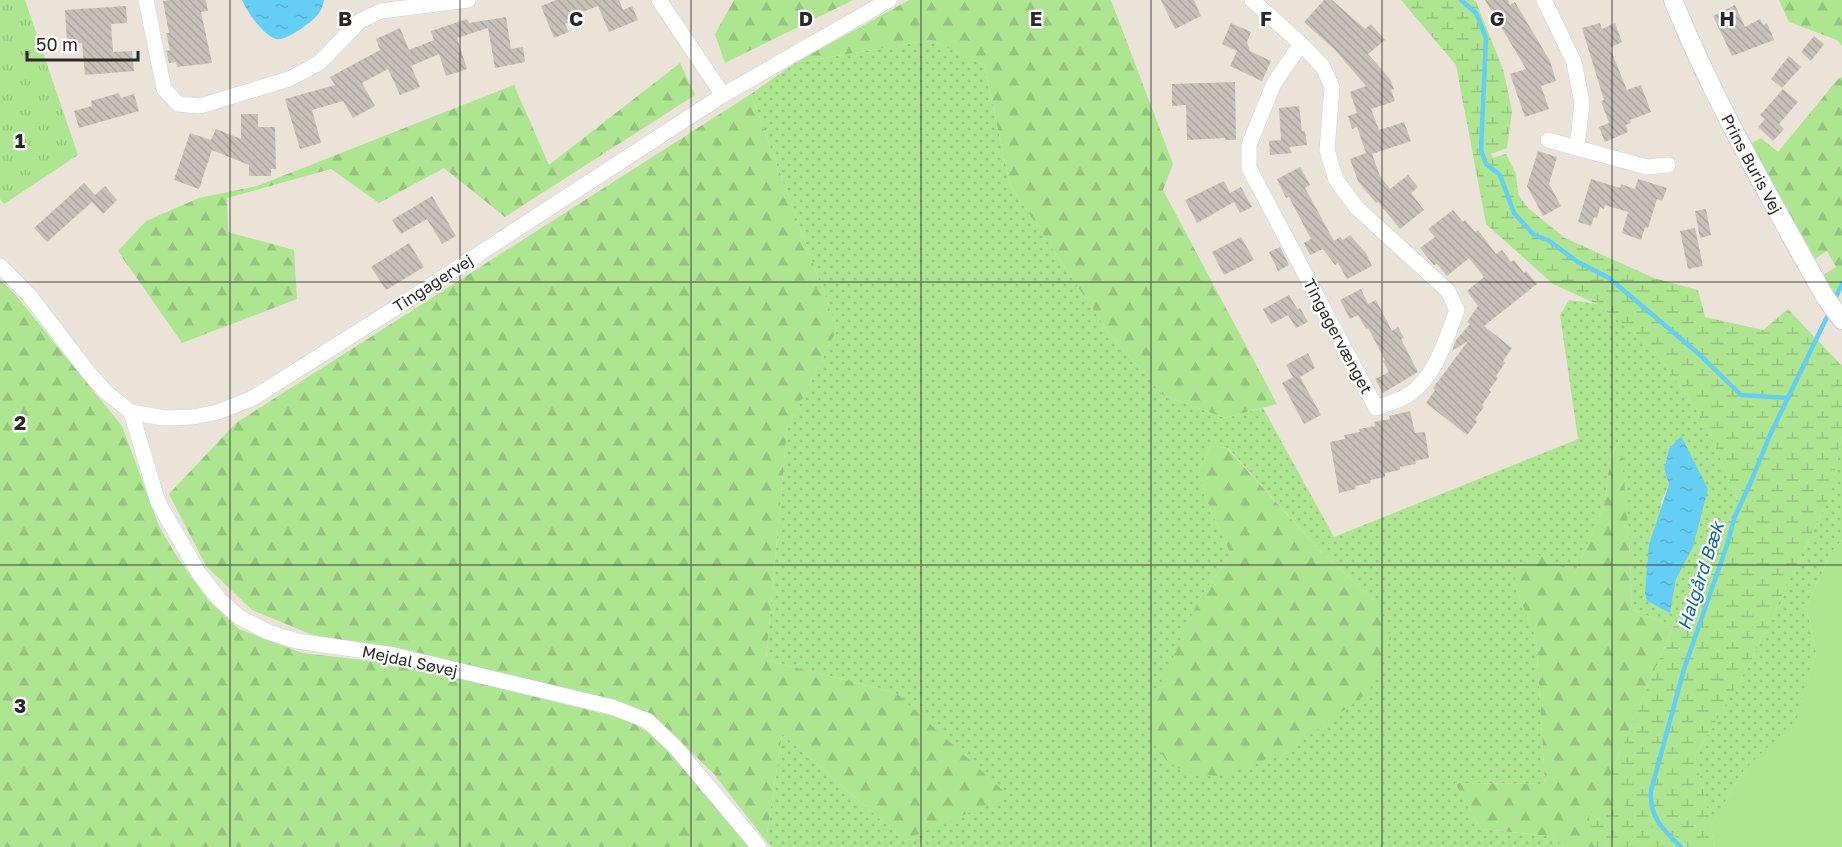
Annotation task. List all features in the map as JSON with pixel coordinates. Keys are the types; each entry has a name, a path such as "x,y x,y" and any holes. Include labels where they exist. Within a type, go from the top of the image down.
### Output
{"street":[{"path":"146,0 164,89 178,104 200,106 289,79 319,63 360,21 381,11 468,0"},
{"path":"659,0 723,95"},
{"name":"Tingagervej","path":"0,266 28,295 88,372 106,392 131,412 164,418 192,417 218,412 252,398 408,300 723,95 889,0"},
{"name":"Tingagervænget","path":"1252,0 1301,44 1323,67 1332,87 1327,150 1336,180 1357,208 1448,291 1456,310 1441,353 1425,379 1411,393 1376,408 1249,168 1250,145 1274,83 1301,44"},
{"path":"1544,0 1574,62 1582,104 1577,148"},
{"name":"Prins Buris Vej","path":"1673,0 1740,144 1825,297 1842,320"},
{"path":"1548,140 1647,167 1668,165"},
{"name":"Mejdal Søvej","path":"131,412 158,502 200,575 219,599 239,616 268,632 297,641 394,655 612,707 648,721 676,748 759,847"}],"green space":[{"path":"0,0 25,0 78,155 4,204 0,199"},
{"path":"734,0 853,0 725,63 715,34"},
{"path":"909,0 1111,0 1173,164 1163,190 1277,404 1225,418 1163,395 1109,333 1010,185 984,65 931,40 795,63"},
{"path":"1401,0 1473,0 1476,2 1503,69 1512,111 1507,148 1491,154 1493,158 1506,154 1516,174 1518,194 1528,208 1565,238 1654,278 1698,290 1705,317 1763,330 1788,309 1842,366 1842,435 1831,494 1749,665 1695,756 1711,823 1714,847 1688,847 1671,833 1642,817 1674,847 1594,847 1588,813 1625,806 1609,778 1673,627 1699,604 1737,498 1705,422 1654,349 1597,304 1553,284 1486,224 1456,65"},
{"path":"1779,0 1842,0 1842,46 1837,40 1789,22"},
{"path":"931,40 984,65 1010,185 1109,333 1163,395 1225,418 1263,408 1334,537 1578,439 1560,315 1569,300 1597,304 1654,349 1705,422 1737,498 1699,604 1673,627 1632,609 1629,532 1619,440 1610,459 1604,506 1575,573 1513,581 1536,638 1545,784 1455,783 1481,829 1549,836 1563,847 771,847 766,841 782,734 904,840 896,693 766,660 787,429 837,329 751,94 795,63","holes":["1211,446 1228,448 1321,552 1374,600 1200,597 1231,555 1206,499 1199,469","1669,449 1693,547 1676,579 1670,612 1661,502 1669,484 1664,469"]},
{"path":"680,63 695,95 505,217 444,168 379,203 331,169 227,198 228,232 294,250 297,299 182,343 118,251 146,221 199,198 257,186 514,85 549,165"},
{"path":"1842,77 1842,284 1836,297 1823,275 1836,267 1827,251 1815,259 1750,144 1761,138 1778,152"},
{"path":"751,94 837,329 787,429 766,660 896,693 1009,796 904,840 782,734 766,841 714,774 653,715 616,700 310,634 252,610 206,566 169,494 236,423"},
{"path":"0,280 13,292 122,426 159,526 174,552 208,600 239,629 302,653 406,665 629,720 661,741 749,847 0,847"},
{"path":"1842,435 1842,540 1832,551 1806,606 1816,652 1796,722 1744,770 1711,825 1695,756 1749,665 1831,494"},
{"path":"1620,439 1629,532 1632,609 1673,627 1609,778 1639,815 1671,833 1688,847 1563,847 1549,836 1481,829 1455,783 1545,784 1536,638 1513,581 1534,553 1575,573 1604,506 1610,459"},
{"path":"1211,446 1227,448 1321,552 1374,600 1391,638 1369,692 1285,753 1216,776 1185,771 1168,763 1153,741 1152,704 1200,597 1231,555 1206,499 1199,469"},
{"path":"1842,540 1842,847 1714,847 1711,825 1744,770 1796,720 1816,652 1806,606 1832,551"}],"water":[{"path":"242,0 324,0 316,17 292,34 276,39 261,28"},
{"path":"1681,436 1708,489 1693,547 1676,579 1670,613 1647,601 1645,593 1649,545 1669,484 1664,469 1669,449"}],"building":[{"path":"206,0 208,11 201,12 212,63 177,67 176,62 169,63 166,51 170,50 166,33 169,33 163,1"},
{"path":"556,0 619,0 623,10 632,6 638,20 609,32 598,6 572,16 574,20 565,24 569,32 554,38 541,6"},
{"path":"1161,0 1194,0 1201,16 1175,29"},
{"path":"1324,0 1332,0 1365,29 1371,24 1385,40 1368,54 1390,79 1395,101 1371,109 1379,130 1404,122 1411,141 1372,154 1380,176 1390,189 1408,175 1418,187 1411,193 1424,210 1400,229 1358,181 1350,159 1366,153 1357,127 1352,129 1348,116 1357,113 1350,92 1366,86 1335,50 1304,22"},
{"path":"1485,0 1508,0 1510,5 1515,2 1550,61 1556,81 1541,86 1549,109 1525,117 1510,74 1526,69"},
{"path":"1735,5 1745,27 1760,19 1763,25 1767,23 1774,40 1732,56 1713,16"},
{"path":"126,6 127,23 111,24 113,52 132,51 134,71 85,75 82,43 67,44 65,10"},
{"path":"506,17 511,49 523,47 525,62 495,68 488,28 457,38 467,69 446,76 439,54 411,66 420,87 400,95 388,69 362,83 375,106 353,118 343,101 312,110 321,143 300,149 285,99 335,85 330,77 380,50 376,39 400,28 409,50 434,40 431,31 467,19 469,23"},
{"path":"1231,23 1251,32 1247,42 1250,51 1271,61 1262,81 1230,66 1237,51 1222,44"},
{"path":"1600,23 1602,29 1615,23 1622,42 1610,48 1627,90 1641,85 1651,112 1630,120 1631,123 1626,125 1628,132 1605,142 1599,127 1609,123 1582,28"},
{"path":"1814,36 1824,44 1811,61 1801,52"},
{"path":"1789,56 1801,67 1782,88 1771,79"},
{"path":"1235,82 1236,140 1225,140 1225,138 1187,140 1186,105 1172,106 1172,84"},
{"path":"1783,89 1798,102 1779,124 1784,129 1773,141 1758,127 1765,119 1760,115"},
{"path":"119,93 121,98 134,94 139,111 79,128 74,111 92,106 91,101"},
{"path":"1299,106 1302,131 1305,131 1307,145 1289,147 1292,153 1270,155 1269,141 1281,140 1279,108"},
{"path":"241,114 258,114 258,127 275,127 276,169 271,169 271,176 249,176 249,165 212,150 199,189 174,180 190,133 211,140 216,129 241,139"},
{"path":"1538,151 1557,157 1549,184 1561,206 1543,216 1527,186"},
{"path":"1300,167 1310,185 1305,188 1334,241 1340,237 1343,240 1350,235 1366,253 1372,266 1347,279 1338,263 1335,265 1323,249 1310,255 1304,243 1311,239 1277,179"},
{"path":"1591,179 1620,188 1621,184 1635,189 1638,179 1667,188 1662,201 1657,199 1648,228 1645,227 1641,240 1622,233 1628,212 1605,205 1604,209 1600,207 1597,218 1594,217 1591,226 1578,222"},
{"path":"1224,181 1230,193 1241,187 1252,207 1240,213 1234,202 1197,223 1185,200"},
{"path":"84,183 95,195 105,186 117,200 103,214 92,202 47,242 34,228"},
{"path":"432,196 456,236 442,244 427,219 401,234 392,220"},
{"path":"1706,209 1711,235 1700,238 1695,211"},
{"path":"1453,210 1475,232 1478,230 1496,254 1502,250 1511,262 1514,260 1537,284 1484,326 1512,348 1496,376 1498,378 1489,390 1491,392 1482,405 1484,407 1475,419 1477,422 1467,435 1426,403 1435,390 1433,388 1468,341 1452,351 1456,340 1470,324 1467,322 1478,306 1467,291 1484,277 1469,258 1447,276 1420,248 1435,237 1428,229"},
{"path":"1695,228 1703,266 1688,269 1680,231"},
{"path":"1241,237 1254,260 1224,275 1212,252"},
{"path":"409,243 424,267 386,290 371,267"},
{"path":"1280,247 1289,265 1278,271 1269,252"},
{"path":"1361,289 1368,304 1376,300 1392,331 1398,327 1404,338 1401,339 1418,372 1383,393 1375,379 1389,372 1383,361 1385,360 1368,328 1366,329 1358,315 1350,319 1340,300"},
{"path":"1289,295 1308,322 1296,328 1288,315 1271,324 1263,309"},
{"path":"1308,353 1315,368 1300,377 1321,415 1304,424 1282,383 1293,377 1286,365"},
{"path":"1410,411 1415,433 1425,432 1429,458 1415,461 1416,464 1400,467 1400,470 1385,473 1385,477 1355,486 1356,489 1339,493 1330,442 1345,439 1344,435 1360,432 1359,429 1375,426 1374,422 1390,419 1389,416"}],"waterway":[{"path":"1461,0 1476,13 1486,38 1481,150 1486,164 1500,175 1514,213 1534,235 1548,240 1578,262 1609,278 1699,354 1741,395 1788,398"},
{"name":"Halgård Bæk","path":"1836,297 1842,284"},
{"name":"Halgård Bæk","path":"1681,847 1655,816 1651,791 1684,669 1735,516 1770,435 1827,317"}]}
